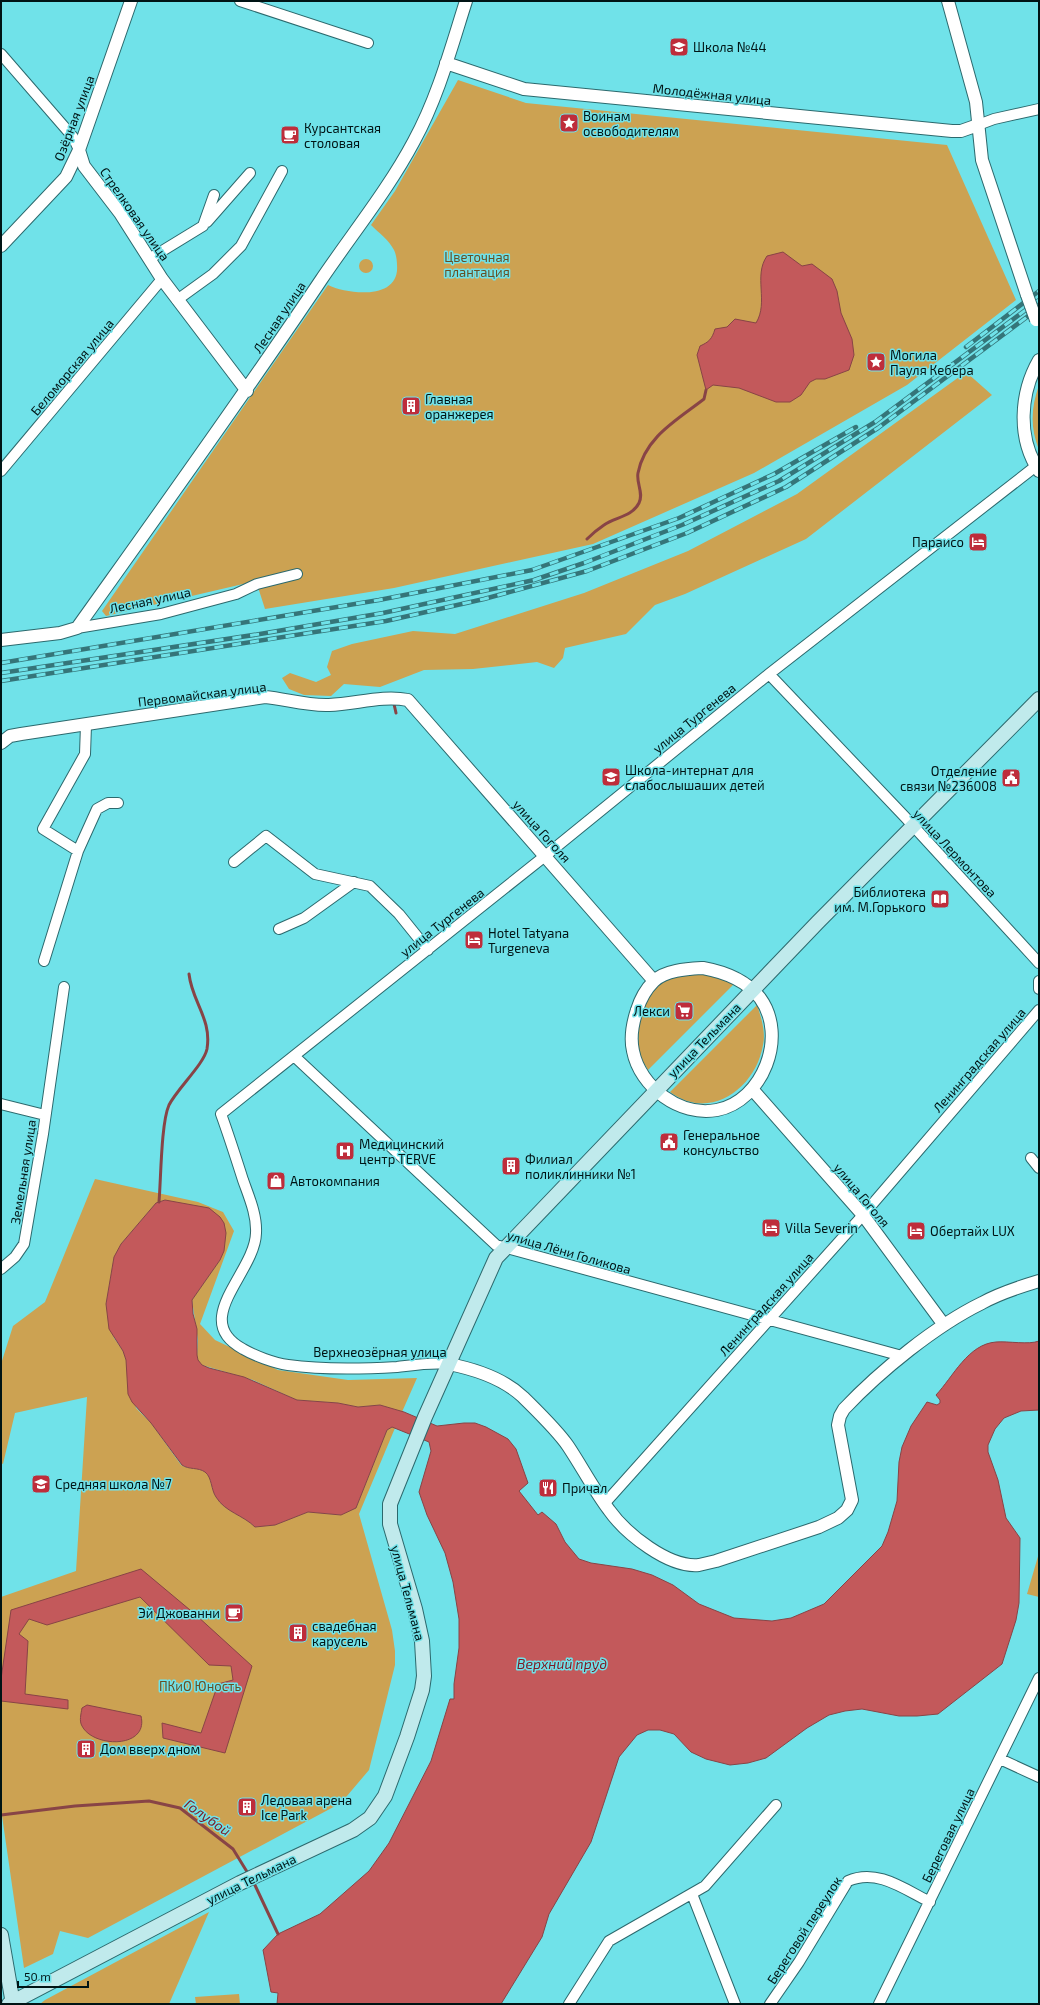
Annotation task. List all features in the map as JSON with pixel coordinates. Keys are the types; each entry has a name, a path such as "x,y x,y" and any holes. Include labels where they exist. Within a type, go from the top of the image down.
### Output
{"main road":[{"name":"улица Тельмана","path":"11,2003 261,1872 362,1825 380,1804 396,1770 418,1703 424,1676 422,1641 415,1609 394,1540 388,1512 392,1497 414,1443 489,1270 503,1248 752,990 1039,699"},
{"path":"1,1935 11,2003"}],"street":[{"name":"Озёрная улица","path":"1,246 66,177 79,150 131,1"},
{"path":"240,1 368,43"},
{"name":"Лесная улица","path":"77,628 247,391 346,244 391,181 415,140 429,110 466,1"},
{"path":"948,1 976,102 982,160 1037,324"},
{"name":"Стрелковая улица","path":"1,54 73,137 84,166 120,213 177,300 247,391"},
{"name":"Молодёжная улица","path":"446,63 524,89 944,130 961,131 978,125"},
{"path":"978,125 994,119 1039,109"},
{"path":"177,300 213,274 241,246 282,170"},
{"path":"149,259 203,226 250,173"},
{"path":"203,226 214,195"},
{"name":"Беломорская улица","path":"1,471 162,279"},
{"path":"1037,468 1028,450 1024,433 1024,412 1031,380 1039,360"},
{"name":"улица Тургенева","path":"221,1114 546,856 769,674 1037,468"},
{"name":"Лесная улица","path":"1,640 60,633 77,628 161,614 236,594 257,584 297,574"},
{"name":"улица Лермонтова","path":"769,674 913,826 1039,963"},
{"name":"Первомайская улица","path":"1,743 10,736 21,734 265,697 301,703 328,705 392,697 408,700"},
{"name":"улица Гоголя","path":"408,700 654,981"},
{"path":"78,851 43,829 84,754 86,724"},
{"path":"44,961 78,851 97,809 108,803 118,803"},
{"path":"234,862 266,836 315,874 370,886 399,914 428,950"},
{"path":"279,929 304,918 354,882"},
{"path":"703,968 716,970 734,977 752,990 766,1008 771,1036 770,1053 760,1079 752,1089 734,1104 717,1110 706,1110 676,1104 656,1090 648,1082 641,1072 632,1052 632,1039 634,1019 640,1002 654,981 674,972 703,968"},
{"path":"1039,981 1039,990"},
{"path":"45,1115 64,987"},
{"name":"Ленинградская улица","path":"605,1503 863,1215 1039,1010"},
{"name":"улица Лёни Голикова","path":"294,1056 487,1238 503,1248 902,1356"},
{"name":"улица Гоголя","path":"752,1089 863,1215 944,1325"},
{"name":"Земельная улица","path":"1,1104 45,1115 44,1134 24,1244 15,1257 1,1269"},
{"name":"Верхнеозёрная улица","path":"221,1114 252,1208 256,1232 251,1254 223,1308 221,1321 224,1335 234,1344 249,1352 287,1365 343,1368 448,1364 481,1373 503,1382 522,1396 567,1445 620,1523 644,1544 663,1556 689,1566 716,1561 820,1527 838,1518 847,1510 852,1500 838,1425 840,1416 851,1401 902,1356 944,1325 982,1302 1039,1281"},
{"path":"1031,1158 1039,1168"},
{"name":"Береговая улица","path":"879,2004 1039,1678"},
{"path":"1000,1759 1039,1777"},
{"path":"569,2004 609,1941 705,1886 776,1805"},
{"name":"Береговой переулок","path":"770,2004 799,1962 848,1881 857,1877 868,1876 883,1878 930,1902"},
{"path":"692,1894 735,2004"}],"green space":[{"name":"Цветочная плантация","path":"458,80 526,103 947,145 1016,300 907,385 754,473 593,544 394,588 265,609 256,581 106,616 102,611 328,285 348,291 372,292 382,289 390,284 396,276 397,263 394,250 387,240 371,225 395,191"},
{"path":"363,259 369,259 373,263 373,269 369,273 363,273 359,269 359,263"},
{"path":"966,372 992,395 806,539 685,594 655,605 626,634 565,648 563,658 554,668 537,662 473,669 424,670 380,687 344,684 331,696 304,695 289,689 282,678 290,673 316,682 331,675 327,667 332,651 352,644 413,631 455,634 584,593 688,551 797,494"},
{"path":"1039,385 1039,450 1034,433 1033,410"},
{"path":"709,972 735,983 648,1070 640,1057 638,1038 641,1017 649,997 654,989 667,980 684,975"},
{"path":"757,1005 764,1040 759,1061 751,1075 741,1087 729,1096 715,1102 700,1103 685,1100 670,1092"},
{"name":"ПКиО Юность","path":"95,1179 198,1202 223,1212 234,1231 200,1324 215,1340 278,1370 348,1380 417,1378 402,1412 380,1405 358,1407 338,1403 297,1400 253,1380 202,1365 198,1361 197,1355 198,1340 192,1300 220,1260 165,1200 156,1203 121,1244 114,1258 106,1304 114,1338 123,1351 126,1360 136,1408 151,1423 181,1465 205,1472 209,1477 214,1494 220,1502 229,1510 245,1519 255,1527 275,1525 308,1512 340,1515 356,1508 387,1430 392,1427 395,1428 359,1514 392,1630 395,1665 369,1770 341,1803 88,1938 60,1931 53,1954 24,1968 1,1809 1,1597 76,1571 87,1397 15,1413 3,1464 1,1463 1,1364 13,1326 45,1302"},
{"path":"1039,1553 1039,1597 1027,1594"},
{"path":"209,1912 169,2004 40,2004 45,2000"},
{"path":"239,1994 240,2004 196,2004 195,1997"}],"water":[{"path":"783,252 802,266 812,264 832,279 837,291 841,313 852,339 854,355 849,370 825,379 816,379 810,382 801,395 790,402 776,402 739,388 713,385 706,390 697,355 700,346 710,340 715,329 727,327 735,319 756,323 760,315 762,298 761,272 763,264 767,256"},
{"name":"Верхний пруд","path":"165,1200 209,1208 220,1217 224,1223 226,1233 224,1251 220,1260 192,1300 193,1314 197,1329 197,1355 198,1360 202,1365 244,1377 297,1400 338,1403 358,1407 380,1405 404,1412 437,1426 475,1423 486,1427 508,1439 516,1449 528,1483 519,1491 538,1515 542,1512 556,1524 565,1542 579,1559 591,1563 632,1569 652,1575 673,1585 699,1604 734,1618 772,1621 791,1618 824,1604 882,1546 888,1532 897,1501 899,1462 902,1447 911,1426 927,1402 937,1405 940,1403 940,1400 936,1395 962,1362 977,1349 986,1344 996,1342 1030,1343 1039,1341 1039,1410 1021,1411 1004,1418 995,1429 988,1445 988,1452 998,1480 1006,1518 1020,1538 1019,1603 1016,1620 1002,1664 938,1714 899,1716 862,1709 829,1715 807,1728 766,1758 748,1763 730,1765 706,1759 691,1752 674,1734 660,1730 648,1730 637,1735 619,1757 591,1842 549,1914 542,1937 501,2004 277,2004 278,1993 271,1992 263,1950 278,1934 320,1914 369,1871 389,1843 431,1761 450,1699 454,1699 454,1684 459,1648 459,1619 453,1582 445,1553 427,1515 419,1492 431,1451 429,1442 392,1427 387,1430 356,1508 341,1515 308,1512 275,1525 255,1527 245,1519 229,1510 220,1502 214,1494 209,1477 205,1472 182,1465 151,1423 132,1402 128,1394 126,1360 123,1351 109,1329 106,1304 114,1257 121,1244 156,1203"},
{"path":"141,1569 196,1615 252,1666 225,1753 163,1738 162,1723 201,1733 218,1684 233,1680 231,1666 209,1665 140,1597 47,1625 29,1619 19,1634 28,1641 25,1694 68,1700 68,1709 1,1701 1,1679 11,1610"},
{"path":"87,1705 141,1716 141,1727 137,1735 119,1742 97,1738 88,1733 81,1724 80,1717 82,1708"}],"waterway":[{"path":"587,539 608,522 628,514 636,508 641,496 638,473 647,449 673,422 704,399 706,390"},
{"path":"394,704 396,713"},
{"path":"159,1202 166,1113 173,1099 201,1062 207,1049 207,1029 191,984 189,974"},
{"name":"Голубой","path":"1,1815 75,1806 149,1801 180,1808 233,1849 249,1875"},
{"name":"Голубой","path":"253,1881 278,1934"}],"railway":[{"path":"966,347 1039,291"},
{"path":"1,673 260,634 383,613 534,580 584,563 682,525 779,481 875,422 1039,300"},
{"path":"1,681 386,621 484,599 587,571 687,533 786,487 878,428 1039,308"},
{"path":"1,663 379,600 532,570 679,518 774,474 856,427"}],"place":[{"name":"Школа №44","path":"679,47"},
{"name":"Воинам освободителям","path":"569,123"},
{"name":"Курсантская столовая","path":"290,135"},
{"name":"Могила Пауля Кебера","path":"876,362"},
{"name":"Главная оранжерея","path":"411,406"},
{"name":"Параисо","path":"978,542"},
{"name":"Школа-интернат для слабослышаших детей","path":"611,777"},
{"name":"Отделение связи №236008","path":"1011,778"},
{"name":"Библиотека им. М.Горького","path":"940,899"},
{"name":"Hotel Tatyana Turgeneva","path":"474,940"},
{"name":"Лекси","path":"684,1011"},
{"name":"Генеральное консульство","path":"669,1142"},
{"name":"Медицинский центр TERVE","path":"345,1151"},
{"name":"Филиал поликлинники №1","path":"511,1166"},
{"name":"Автокомпания","path":"276,1181"},
{"name":"Villa Severin","path":"771,1228"},
{"name":"Обертайх LUX","path":"916,1231"},
{"name":"Средняя школа №7","path":"41,1484"},
{"name":"Причал","path":"548,1488"},
{"name":"Эй Джованни","path":"234,1613"},
{"name":"свадебная карусель","path":"298,1633"},
{"name":"Дом вверх дном","path":"86,1749"},
{"name":"Ледовая арена Ice Park","path":"247,1807"}]}
